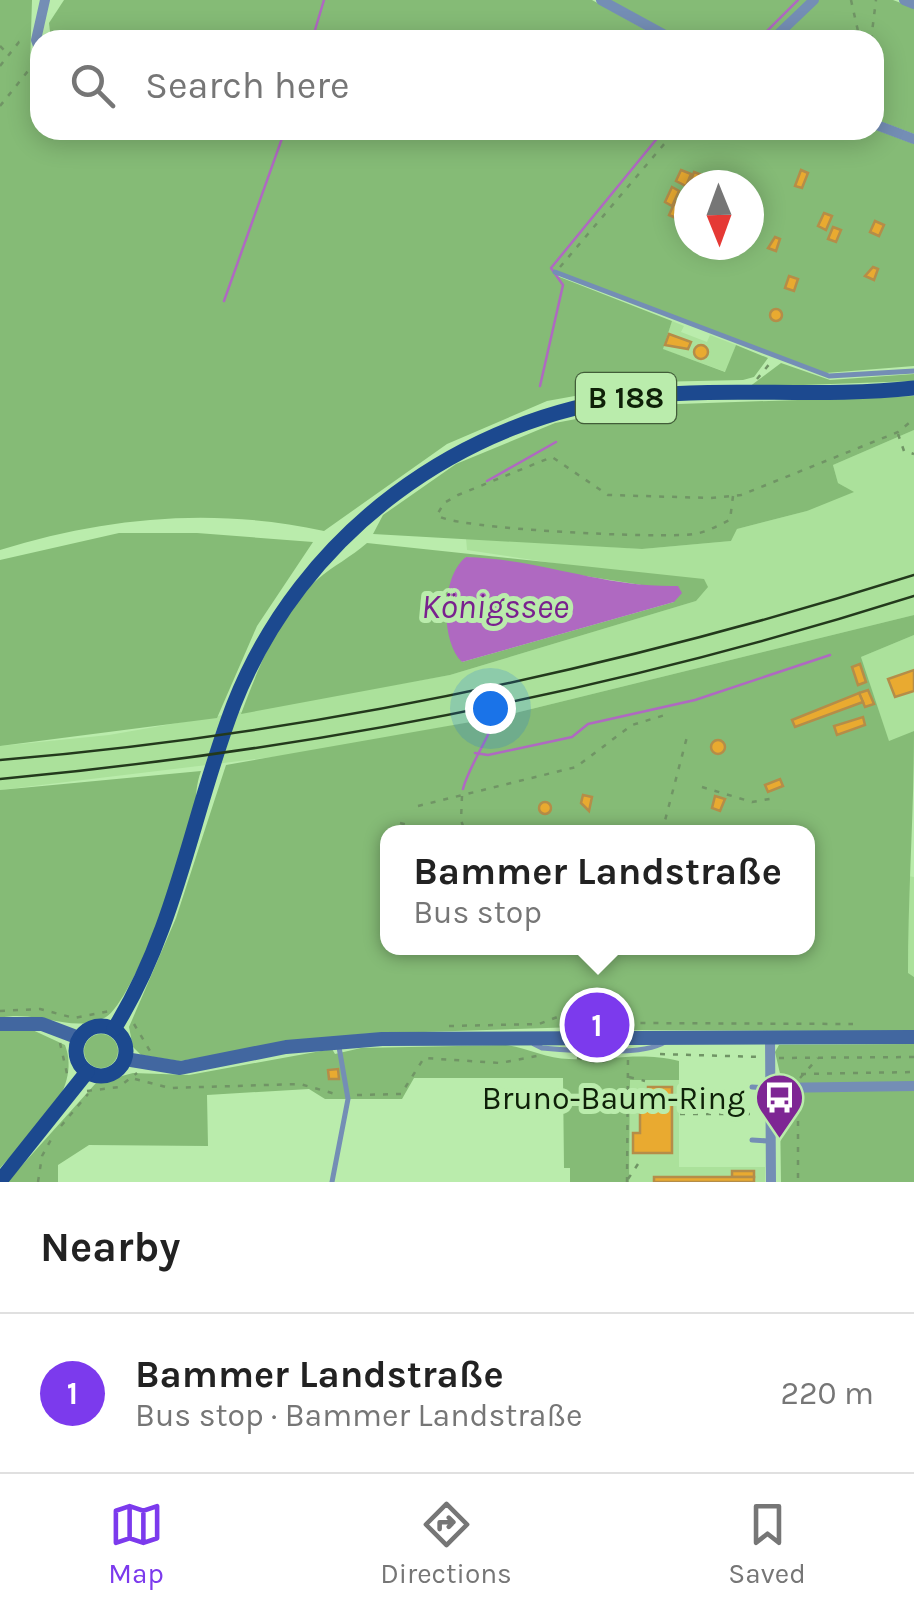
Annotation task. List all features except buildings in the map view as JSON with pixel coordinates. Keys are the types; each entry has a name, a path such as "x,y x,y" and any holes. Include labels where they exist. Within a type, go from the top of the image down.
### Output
{"main road":[{"name":"B 188","path":"114,1030 172,910 205,795 244,682 283,611 324,558 368,515 424,472 471,446 577,407 669,394 914,389"},
{"path":"0,1024 42,1024 79,1038"},
{"path":"125,1060 125,1042 114,1030 95,1026 79,1038 76,1057 87,1072 105,1076 125,1060 180,1068 338,1042 530,1037 914,1037"},
{"path":"0,1181 87,1072"}],"street":[{"path":"41,30 45,0"},
{"path":"601,0 656,30"},
{"path":"782,30 814,0"},
{"path":"904,0 914,4"},
{"path":"884,128 914,139"},
{"path":"770,1036 772,1182"},
{"path":"770,1088 914,1086"}],"lane":[{"path":"555,272 829,376 914,371"},
{"path":"332,1182 347,1095 338,1042"},
{"path":"752,1087 770,1088"},
{"path":"752,1140 771,1140"}],"path":[{"path":"851,0 858,30"},
{"path":"873,30 876,0"},
{"path":"0,66 19,42 30,46"},
{"path":"0,46 9,55"},
{"path":"0,106 30,62"},
{"path":"555,272 667,140"},
{"path":"733,496 730,520 688,535 502,528 451,523 437,515 444,503 552,457 608,495 733,496 898,432 914,419"},
{"path":"898,432 904,451 914,454"},
{"path":"418,806 508,780 576,766 632,725 665,715"},
{"path":"664,825 688,732"},
{"path":"702,787 752,802 775,798"},
{"path":"462,795 463,825"},
{"path":"400,823 408,825"},
{"path":"0,1011 40,1008 74,1018 96,1011 114,1012"},
{"path":"130,1021 146,1048"},
{"path":"61,1040 62,1061 70,1080"},
{"path":"38,1182 46,1148 89,1092 109,1090 135,1079 170,1088 300,1084 329,1095 401,1094 424,1058 500,1063 547,1054"},
{"path":"626,1181 628,1054"},
{"path":"646,1054 914,1057"},
{"path":"798,1182 800,1074 819,1058"},
{"path":"135,1079 138,1072"},
{"path":"800,1074 914,1072"},
{"path":"628,1076 645,1081"},
{"path":"680,1114 752,1114"},
{"path":"626,1181 638,1164 627,1164"}],"shaded area":[{"path":"0,0 32,0 30,140 884,140 884,133 914,144 914,366 826,373 558,272 557,276 672,321 663,349 725,372 736,345 768,358 754,377 743,380 652,382 547,401 447,444 324,531 242,519 201,518 160,519 80,530 0,550"},
{"path":"64,0 592,0 646,30 50,30 49,23"},
{"path":"610,0 893,0 914,8 914,134 884,123 884,30 665,30"},
{"path":"672,321 684,326 681,332 707,342 710,335 736,345 726,372 662,349"},
{"path":"781,363 830,380 914,374 914,381 749,387"},
{"path":"914,396 914,430 833,465 838,483 854,492 807,511 737,529 731,541 642,549 373,534 383,515 456,464 555,423 650,405"},
{"path":"914,430 914,615 499,717 298,754 0,790 0,746 109,735 450,675 696,601 612,572 467,550 466,538 642,549 731,541 737,529 807,511 845,487 838,483 833,465"},
{"path":"119,533 197,533 313,542 257,626 217,718 0,746 0,560"},
{"path":"367,543 704,579 708,587 696,601 450,675 241,714 292,607 318,579","holes":["466,557 654,587 674,602 462,662 452,634 453,597"]},
{"path":"914,615 914,635 861,657 889,741 914,731 908,973 914,977 914,1031 630,1030 609,1026 361,1034 179,1061 141,1055 133,1047 129,1027 176,918 226,765 499,717"},
{"path":"914,635 914,731 889,742 861,657"},
{"path":"201,771 186,849 146,952 117,1005 106,1017 93,1022 0,1018 0,790"},
{"path":"908,876 914,877 914,977 908,974"},
{"path":"26,1027 65,1045 69,1062 67,1080 51,1112 0,1168 0,1030"},
{"path":"101,1034 113,1039 118,1051 113,1063 101,1068 89,1063 84,1051 89,1039"},
{"path":"914,1044 914,1182 781,1182 780,1111 785,1095 775,1052 779,1045"},
{"path":"506,1045 561,1059 650,1057 679,1061 679,1080 630,1080 629,1182 570,1182 570,1168 564,1168 563,1078 414,1078 402,1099 325,1099 309,1089 207,1095 208,1146 89,1145 58,1165 58,1182 7,1182 96,1083 133,1073 189,1075 332,1049 335,1054 361,1048"},
{"path":"630,1080 679,1080 679,1167 765,1167 765,1182 629,1182"}],"water":[{"name":"Königssee","path":"466,557 624,583 678,586 682,593 674,602 462,662 450,639 446,609 452,578"}],"waterway":[{"path":"315,30 324,0"},
{"path":"768,30 798,0"},
{"path":"224,301 281,140"},
{"path":"540,386 563,285 551,268 656,140"},
{"path":"487,481 556,442"},
{"path":"475,753 488,755 572,737 588,724 695,700 830,655"},
{"path":"463,789 495,716"}],"railway":[{"path":"0,760 232,733 462,693 690,639 914,575"},
{"path":"0,779 232,751 462,712 690,660 914,596"}],"place":[{"name":"Bammer Landstraße","path":"597,1025"},
{"name":"Bruno-Baum-Ring","path":"780,1140"}]}
